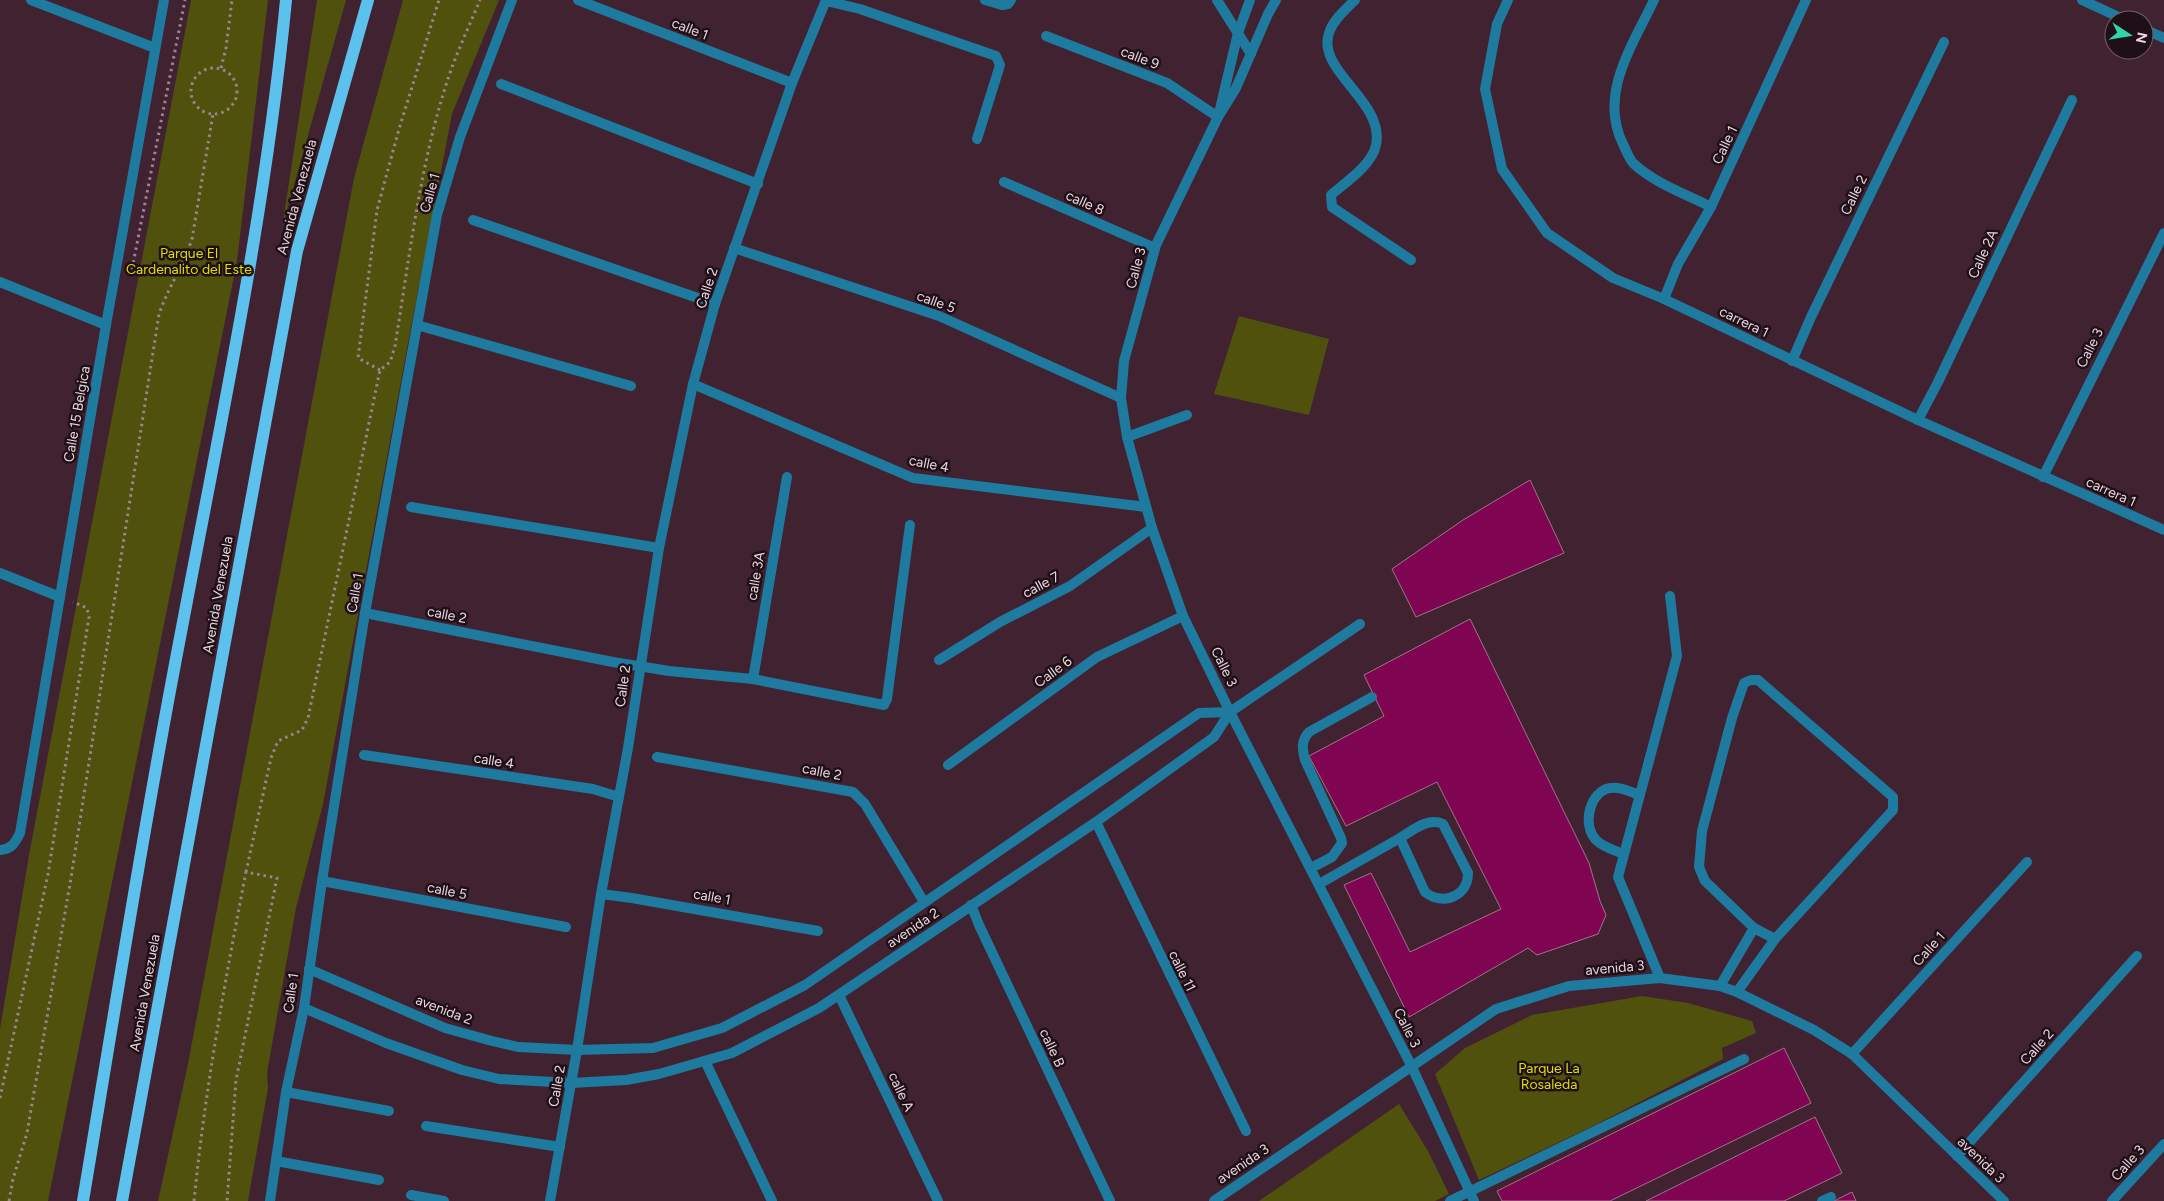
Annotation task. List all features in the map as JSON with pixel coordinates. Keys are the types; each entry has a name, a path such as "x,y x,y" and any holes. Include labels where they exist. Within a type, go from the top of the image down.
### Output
{"main road":[{"name":"Avenida Venezuela","path":"83,1201 153,779 248,275 280,64 286,0"},
{"name":"Avenida Venezuela","path":"122,1201 297,251 367,3"}],"street":[{"path":"31,0 156,48"},
{"name":"Calle 15 Belgica","path":"0,850 14,845 20,833 106,325 164,0"},
{"name":"Calle 1","path":"270,1201 286,1092 304,1008 308,969 366,613 437,215 458,146 512,0"},
{"name":"calle 1","path":"578,0 792,83"},
{"path":"826,0 860,9 996,56 1000,65 977,139"},
{"name":"Calle 2","path":"550,1201 577,1050 659,548 693,384 715,304 734,248 792,83 826,0"},
{"path":"985,0 1002,5 1008,4 1011,0"},
{"path":"1217,0 1251,54"},
{"path":"1218,117 1238,33 1250,0"},
{"path":"1218,117 1236,88 1276,0"},
{"path":"1355,0 1334,24 1329,33 1328,50 1338,69 1370,112 1376,130 1376,145 1368,161 1331,195 1332,207 1411,260"},
{"name":"carrera 1","path":"1508,0 1497,24 1485,88 1502,169 1547,233 1613,278 1664,299 1792,361 2042,477 2164,530"},
{"path":"1654,0 1617,80 1613,104 1618,133 1633,163 1656,180 1712,207"},
{"name":"Calle 1","path":"1664,299 1678,264 1712,207 1806,0"},
{"path":"2082,0 2104,10"},
{"name":"calle 9","path":"1046,36 1167,83 1218,117"},
{"name":"Calle 2","path":"1792,361 1811,317 1944,42"},
{"path":"501,84 758,184"},
{"name":"Calle 2A","path":"1918,420 2072,100"},
{"name":"Calle 3","path":"1218,117 1155,248 1124,362 1122,398 1128,437 1152,528 1183,616 1230,712 1411,1065 1474,1201"},
{"name":"calle 8","path":"1004,182 1155,248"},
{"path":"473,220 715,304"},
{"name":"Calle 3","path":"2042,477 2164,233"},
{"name":"calle 5","path":"734,248 939,316 1122,398"},
{"path":"0,282 106,325"},
{"path":"417,325 631,386"},
{"name":"calle 4","path":"693,384 913,478 1146,507"},
{"path":"1128,437 1187,416"},
{"name":"calle 3A","path":"753,679 787,477"},
{"path":"412,507 659,548"},
{"name":"calle 2","path":"366,613 640,666 753,679 884,705 887,699 910,525"},
{"name":"calle 7","path":"938,660 1000,622 1070,586 1152,528"},
{"path":"0,573 60,597"},
{"path":"1660,978 1619,883 1619,871 1677,656 1670,596"},
{"name":"Calle 6","path":"948,765 1097,657 1183,616"},
{"path":"1230,712 1360,624"},
{"path":"1737,992 1776,939 1893,810 1895,803 1893,797 1758,680 1751,680 1744,683 1732,718 1702,831 1699,867 1705,881 1754,928 1776,939"},
{"path":"1311,868 1332,857 1342,843 1305,760 1302,751 1303,741 1309,732 1372,697"},
{"name":"avenida 2","path":"304,1008 386,1043 462,1070 499,1079 571,1083 626,1080 658,1074 705,1061 741,1048 819,1008 839,995 1096,822 1214,737 1230,712"},
{"name":"avenida 2","path":"308,969 445,1028 518,1047 577,1050 629,1047 653,1048 722,1028 805,985 1199,713 1230,712"},
{"name":"calle 4","path":"364,755 593,789 619,797"},
{"name":"calle 2","path":"657,757 853,792 865,804 924,902"},
{"path":"1623,854 1602,845 1594,839 1588,824 1591,804 1604,790 1616,787 1640,795"},
{"path":"1319,884 1400,838 1429,822 1435,821 1443,824 1468,874 1468,881 1464,890 1441,900 1431,898 1424,892 1400,838"},
{"name":"calle 11","path":"1096,822 1246,1131"},
{"name":"Calle 1","path":"1852,1054 2026,862"},
{"name":"calle 5","path":"322,881 566,927"},
{"name":"calle 1","path":"601,894 818,930"},
{"name":"calle B","path":"971,905 987,943 1110,1201"},
{"path":"1720,986 1754,928"},
{"name":"Calle 2","path":"1957,1156 2137,956"},
{"name":"avenida 3","path":"1214,1201 1496,1008 1569,986 1660,978 1720,986 1737,992 1814,1030 1852,1054 2004,1201"},
{"name":"calle A","path":"839,995 938,1201"},
{"path":"1450,1201 1744,1059"},
{"path":"705,1061 772,1201"},
{"path":"286,1092 389,1111"},
{"path":"426,1126 560,1147"},
{"name":"Calle 3","path":"2112,1201 2164,1144"},
{"path":"276,1162 379,1180"},
{"path":"411,1195 444,1201"}],"path":[{"path":"221,68 226,48 232,0"},
{"path":"380,370 358,358 377,210 399,129 439,0"},
{"path":"194,1201 208,1086 224,988 270,758 278,741 302,730 308,718 380,370 390,362 395,346 414,222 445,88 480,0"},
{"path":"208,68 221,68 232,76 237,88 235,101 226,111 213,114 201,110 192,100 190,87 196,75 208,68"},
{"path":"9,1201 13,1179 27,1133 69,888 159,314 165,296 186,257 192,240 213,114"},
{"path":"0,1098 48,874 89,617 87,608 60,597"},
{"path":"227,1201 236,1080 278,878 246,872"}],"green space":[{"name":"Parque El Cardenalito del Este","path":"191,0 268,0 237,261 48,1201 0,1201 0,1029 29,855"},
{"path":"317,0 346,0 282,228"},
{"path":"403,0 499,0 452,114 323,804 296,908 267,1073 268,1088 248,1201 158,1201 188,1064 354,178"},
{"path":"1239,316 1329,339 1309,415 1214,394"},
{"name":"Parque La Rosaleda","path":"1642,996 1688,1003 1752,1021 1756,1033 1722,1048 1723,1059 1595,1125 1479,1180 1435,1074 1465,1048 1532,1015"},
{"path":"1399,1104 1428,1151 1449,1194 1435,1201 1259,1201"}],"building":[{"path":"1530,480 1564,553 1416,617 1392,569 1463,520"},
{"path":"1470,619 1589,863 1606,915 1598,934 1537,955 1528,948 1409,1017 1344,885 1371,873 1410,952 1501,909 1437,782 1346,826 1309,756 1384,716 1364,675"},
{"path":"1784,1048 1811,1103 1610,1201 1502,1201 1497,1191"},
{"path":"1815,1117 1842,1173 1784,1201 1646,1201"},
{"path":"1852,1192 1856,1201 1834,1201"}]}
